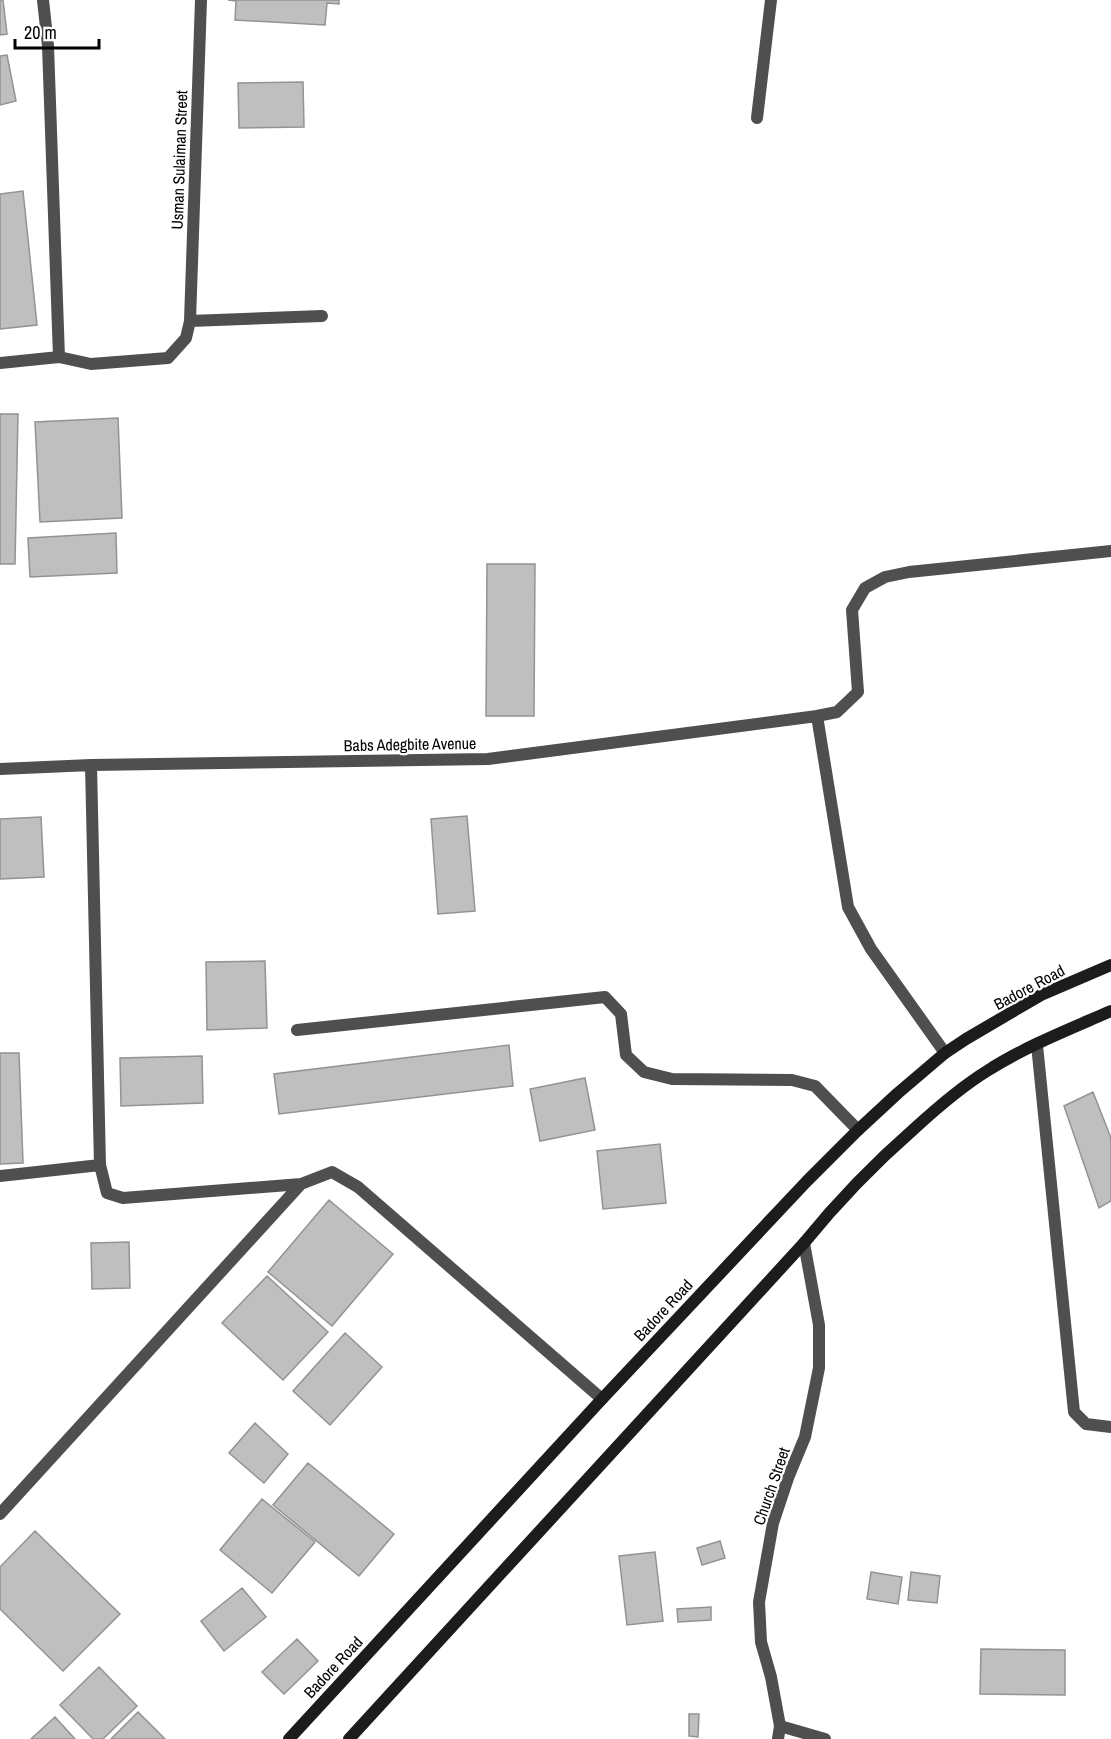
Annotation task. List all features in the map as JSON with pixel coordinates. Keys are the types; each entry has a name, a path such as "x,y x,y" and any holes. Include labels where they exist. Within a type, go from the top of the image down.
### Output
{"main road":[{"name":"Badore Road","path":"289,1739 602,1399 858,1130 945,1053 1041,995 1111,966"},
{"path":"349,1739 804,1243 832,1208 889,1151 958,1091 989,1070 1037,1044 1111,1011"}],"street":[{"path":"43,0 48,46 59,357"},
{"name":"Usman Sulaiman Street","path":"190,321 201,0"},
{"path":"757,118 771,0"},
{"path":"0,363 59,357 91,364 168,358 186,338 190,321 322,316"},
{"name":"Babs Adegbite Avenue","path":"0,770 91,765 488,759 817,716 837,712 858,692 852,610 865,588 885,577 909,572 1111,551"},
{"path":"817,716 848,907 870,949 945,1053"},
{"path":"91,765 100,1165 107,1194 123,1198 302,1184 332,1172 358,1187 602,1399"},
{"path":"297,1030 605,997 621,1014 626,1055 644,1072 672,1079 792,1080 815,1086 858,1130"},
{"path":"1037,1044 1074,1412 1086,1424 1111,1427"},
{"path":"0,1176 100,1165"},
{"path":"0,1514 302,1184"},
{"name":"Church Street","path":"779,1733 771,1677 761,1642 759,1602 773,1523 788,1478 806,1437 819,1368 819,1325 804,1243"},
{"path":"779,1733 825,1739"}],"building":[{"path":"0,0 3,0 7,34 0,35"},
{"path":"228,0 339,0 339,4 327,3 325,25 235,20 236,1"},
{"path":"7,55 16,101 0,105 0,56"},
{"path":"303,82 304,127 239,128 238,83"},
{"path":"23,191 37,325 0,329 0,194"},
{"path":"0,414 18,414 15,564 0,564"},
{"path":"118,418 122,518 40,522 35,422"},
{"path":"116,533 117,573 30,577 28,538"},
{"path":"487,564 535,564 534,716 486,716"},
{"path":"467,816 475,911 438,914 431,819"},
{"path":"41,817 44,877 0,879 0,819"},
{"path":"265,961 267,1028 207,1030 206,962"},
{"path":"509,1045 513,1086 279,1114 274,1074"},
{"path":"0,1053 19,1053 23,1163 0,1164"},
{"path":"202,1056 203,1103 121,1106 120,1058"},
{"path":"585,1078 595,1130 540,1141 530,1089"},
{"path":"1093,1092 1111,1138 1111,1201 1099,1208 1064,1106"},
{"path":"660,1144 666,1203 603,1209 597,1151"},
{"path":"329,1200 393,1254 332,1326 268,1272"},
{"path":"129,1242 130,1288 92,1289 91,1243"},
{"path":"267,1276 328,1332 283,1380 222,1323"},
{"path":"345,1333 382,1367 330,1425 293,1391"},
{"path":"255,1423 288,1454 264,1483 229,1453"},
{"path":"308,1463 394,1534 359,1576 273,1505"},
{"path":"262,1499 315,1542 272,1593 220,1550"},
{"path":"35,1531 120,1614 63,1671 0,1609 0,1567"},
{"path":"720,1541 725,1558 702,1565 697,1548"},
{"path":"655,1552 663,1621 627,1625 619,1556"},
{"path":"871,1572 902,1577 898,1604 867,1599"},
{"path":"911,1572 940,1576 937,1603 908,1600"},
{"path":"242,1588 266,1617 224,1651 201,1621"},
{"path":"711,1607 711,1620 678,1622 677,1609"},
{"path":"297,1639 318,1661 284,1694 262,1672"},
{"path":"981,1649 1065,1650 1065,1695 980,1694"},
{"path":"99,1667 137,1706 103,1739 93,1739 60,1705"},
{"path":"138,1712 165,1739 111,1739"},
{"path":"689,1714 699,1714 698,1737 689,1736"},
{"path":"55,1717 75,1739 31,1739"}]}
